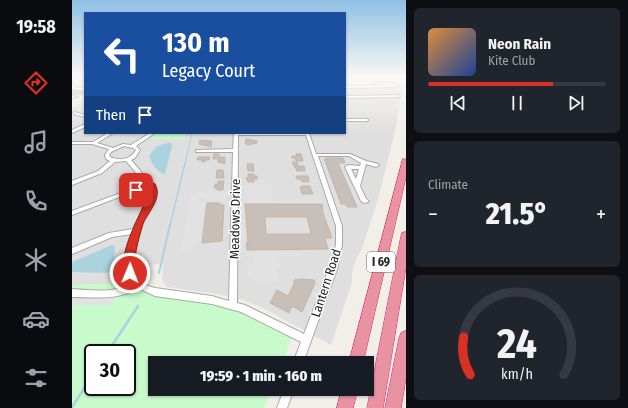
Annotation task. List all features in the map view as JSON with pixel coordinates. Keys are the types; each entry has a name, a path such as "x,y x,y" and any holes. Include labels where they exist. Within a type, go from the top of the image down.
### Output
{"highway":[{"name":"I 69","path":"358,356 406,161"},
{"name":"I 69","path":"375,408 406,236"},
{"path":"394,408 406,338"},
{"path":"345,408 348,396"}],"street":[{"path":"346,97 396,96"},
{"path":"75,113 84,116"},
{"path":"346,120 368,120"},
{"path":"72,132 84,126"},
{"path":"94,143 109,134"},
{"path":"133,146 151,134"},
{"path":"236,134 307,134"},
{"name":"Meadows Drive","path":"233,305 236,134"},
{"name":"Lantern Road","path":"300,356 333,269 340,237 336,214 307,134"},
{"path":"72,143 94,143 112,149"},
{"path":"123,145 133,146 138,149 137,153 127,160 114,160 108,158 107,156 112,149 123,145"},
{"path":"198,150 236,150"},
{"path":"315,155 350,155 363,165"},
{"path":"72,183 100,172 114,160"},
{"path":"127,160 152,186 153,191 151,200 136,231 129,258 129,267 132,276 138,284 155,292 233,305 257,314 306,340"},
{"path":"357,186 363,165"},
{"path":"366,201 364,201 348,167 376,165"},
{"path":"72,212 120,195 152,186"},
{"path":"72,251 111,235 136,231"},
{"path":"72,293 122,293 132,289 138,284"},
{"path":"282,408 286,396"}],"shaded area":[{"path":"346,96 401,96 396,127 378,199 362,249 357,257 352,272 352,282 331,345 261,307 243,300 217,294 167,287 162,280 163,263 151,265 118,284 72,285 72,107 84,102 84,134 346,134"},
{"path":"245,185 272,185 274,201 321,201 322,204 246,204"},
{"path":"197,192 226,192 226,201 206,201 206,198 200,198 200,203 205,203 199,241 194,241 193,251 181,251 191,196 196,196"},
{"path":"243,203 244,238 238,242 238,206"},
{"path":"247,252 302,252 302,256 279,256 280,266 277,267 279,282 254,282 253,277 248,277 248,265 253,265 253,256 247,256"},
{"path":"72,295 115,295 112,305 72,305"}],"green space":[{"path":"155,134 185,134 183,139 149,138"},
{"path":"130,283 156,296 210,303 236,309 292,338 285,356 148,356 148,396 269,396 264,408 72,408 72,285"}],"water":[{"path":"171,143 172,147 165,174 157,170 149,156 157,146"},
{"path":"112,245 115,247 113,270 107,273 72,272 72,262"}],"building":[{"path":"246,139 257,141 257,143 247,145 245,143"},
{"path":"200,140 212,141 211,147 199,144"},
{"path":"214,154 219,154 219,157 225,157 225,164 218,162 220,159 213,159"},
{"path":"296,154 301,154 303,161 296,161 295,158 292,158 292,156 297,156"},
{"path":"198,157 210,157 209,160 202,162 202,160 197,160"},
{"path":"326,158 343,158 345,163 338,163 357,207 347,207 346,204 341,204 324,160"},
{"path":"292,162 297,162 298,166 304,166 305,171 297,171 296,169 298,168 295,168"},
{"path":"247,164 253,164 254,171 248,171"},
{"path":"217,170 223,170 224,178 216,178"},
{"path":"248,174 254,174 254,176 257,176 257,179 254,179 254,182 248,182 246,178 248,178"},
{"path":"296,176 308,176 309,182 302,182 301,179 297,179"},
{"path":"218,181 224,181 223,190 217,190 218,188 214,188 215,184 218,184"},
{"path":"310,186 313,194 302,194 300,187"},
{"path":"207,203 220,203 220,205 224,205 222,241 202,243"},
{"path":"245,204 322,204 323,213 332,238 325,238 328,249 247,250 246,243 248,243","holes":["265,217 307,217 311,234 266,234"]},
{"path":"294,280 314,280 315,283 302,312 292,306 289,313 270,303 277,290 288,296 294,284"}],"waterway":[{"path":"185,164 192,134"},
{"path":"170,226 185,163"},
{"path":"159,273 170,225"},
{"path":"113,344 138,306"},
{"path":"72,407 84,389"}],"route":[{"path":"130,273 129,258 138,224 150,202 153,191 152,186 136,190"}]}
